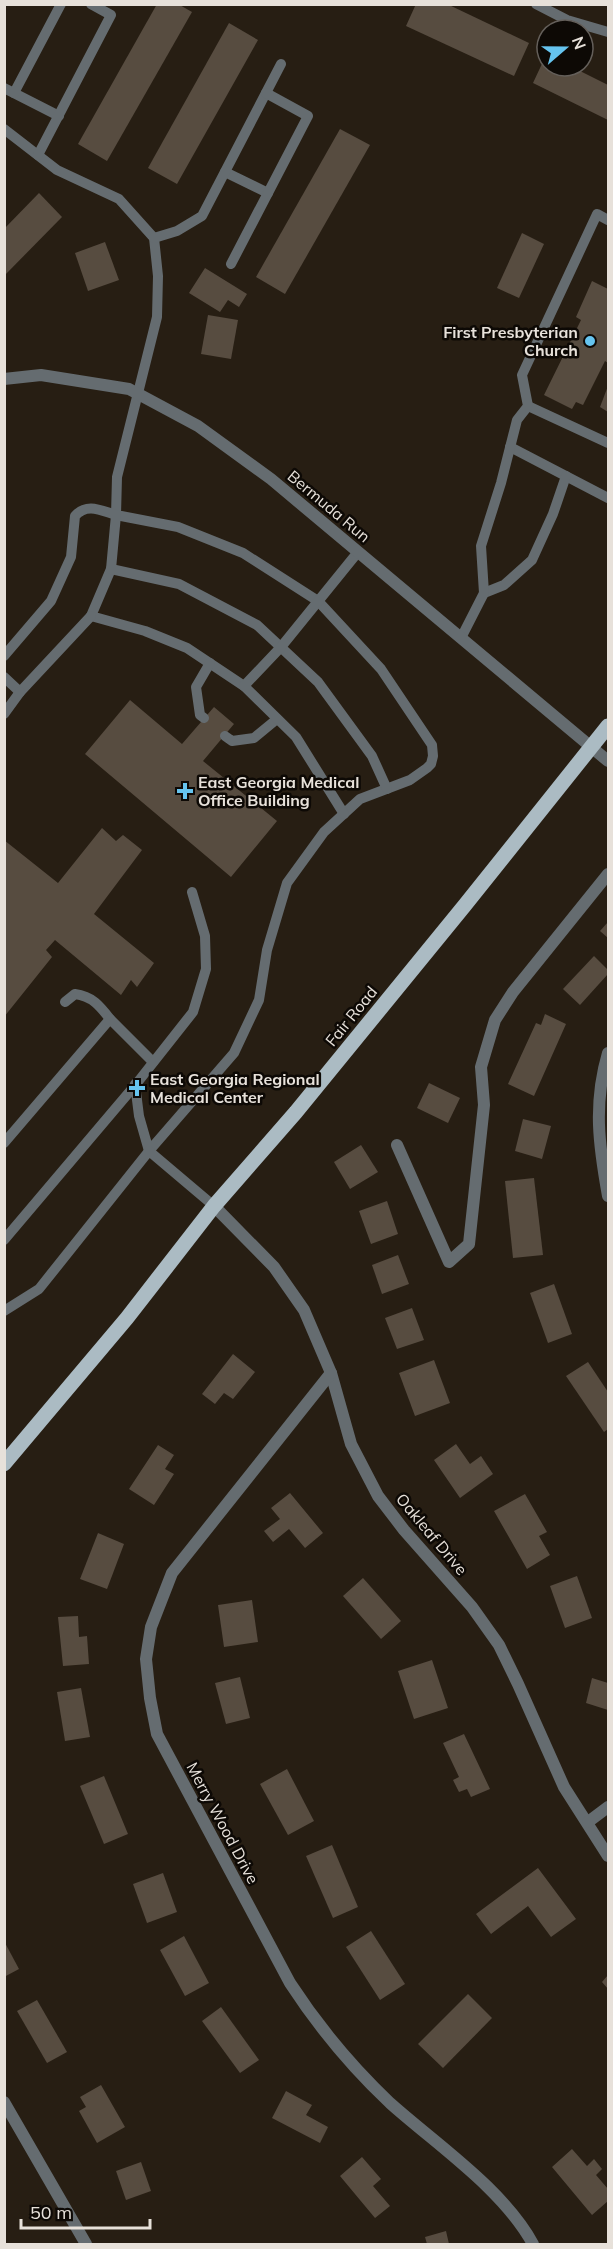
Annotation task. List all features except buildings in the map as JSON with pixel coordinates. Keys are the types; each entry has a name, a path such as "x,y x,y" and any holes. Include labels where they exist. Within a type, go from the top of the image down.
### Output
{"main road":[{"name":"Fair Road","path":"4,1464 127,1318 214,1206 310,1094 609,726"}],"street":[{"name":"Bermuda Run","path":"4,379 41,375 129,389 198,426 271,479 609,761"},
{"path":"397,1145 449,1262 469,1244 484,1105 481,1067 495,1020 513,992 609,874"},
{"path":"609,1053 600,1090 598,1143 609,1196"},
{"name":"Oakleaf Drive","path":"214,1206 274,1267 304,1310 331,1373 351,1444 378,1496 404,1530 472,1607 499,1645 564,1787 609,1856"},
{"name":"Merry Wood Drive","path":"331,1373 172,1573 151,1627 146,1659 157,1734 290,1983 304,2005 327,2034 389,2101 498,2197 533,2244"},
{"path":"588,1822 609,1807"},
{"path":"4,2102 86,2244"}],"lane":[{"path":"59,116 9,91 61,4"},
{"path":"38,155 111,15 91,4"},
{"path":"536,4 567,20 609,32"},
{"path":"154,238 177,231 202,216 281,64"},
{"path":"231,264 308,116 266,93"},
{"path":"4,129 57,170 119,199 154,238 158,276 157,317 117,477 111,569 91,616 20,692 4,714"},
{"path":"225,172 268,193"},
{"path":"461,639 484,593 481,546 517,420 528,406 522,375 597,214 609,220"},
{"path":"528,406 609,443"},
{"path":"510,447 609,498"},
{"path":"484,593 504,585 532,560 553,514 566,476"},
{"path":"4,656 51,601 71,557 75,516 80,511 91,507 116,515 178,527 243,553 318,601 381,669 432,745 433,756 431,764 410,780 360,799 324,831 287,883 267,950 259,1000 234,1053 149,1151 39,1289 4,1311"},
{"path":"244,686 281,647 358,552"},
{"path":"111,569 179,584 257,625 318,682 372,756 387,789"},
{"path":"91,616 145,631 187,648 244,686 296,737 344,814"},
{"path":"204,718 200,715 196,687 210,663"},
{"path":"4,677 20,692"},
{"path":"225,735 232,741 254,738 277,719"},
{"path":"4,1240 193,1012 206,969 205,936 192,892"},
{"path":"64,1002 75,994 81,994 98,1004 153,1062"},
{"path":"4,1143 110,1019"},
{"path":"135,1084 139,1116 149,1151 214,1206"}],"place":[{"name":"First Presbyterian Church","path":"590,341"},
{"name":"East Georgia Medical Office Building","path":"185,791"},
{"name":"East Georgia Regional Medical Center","path":"137,1088"}]}
